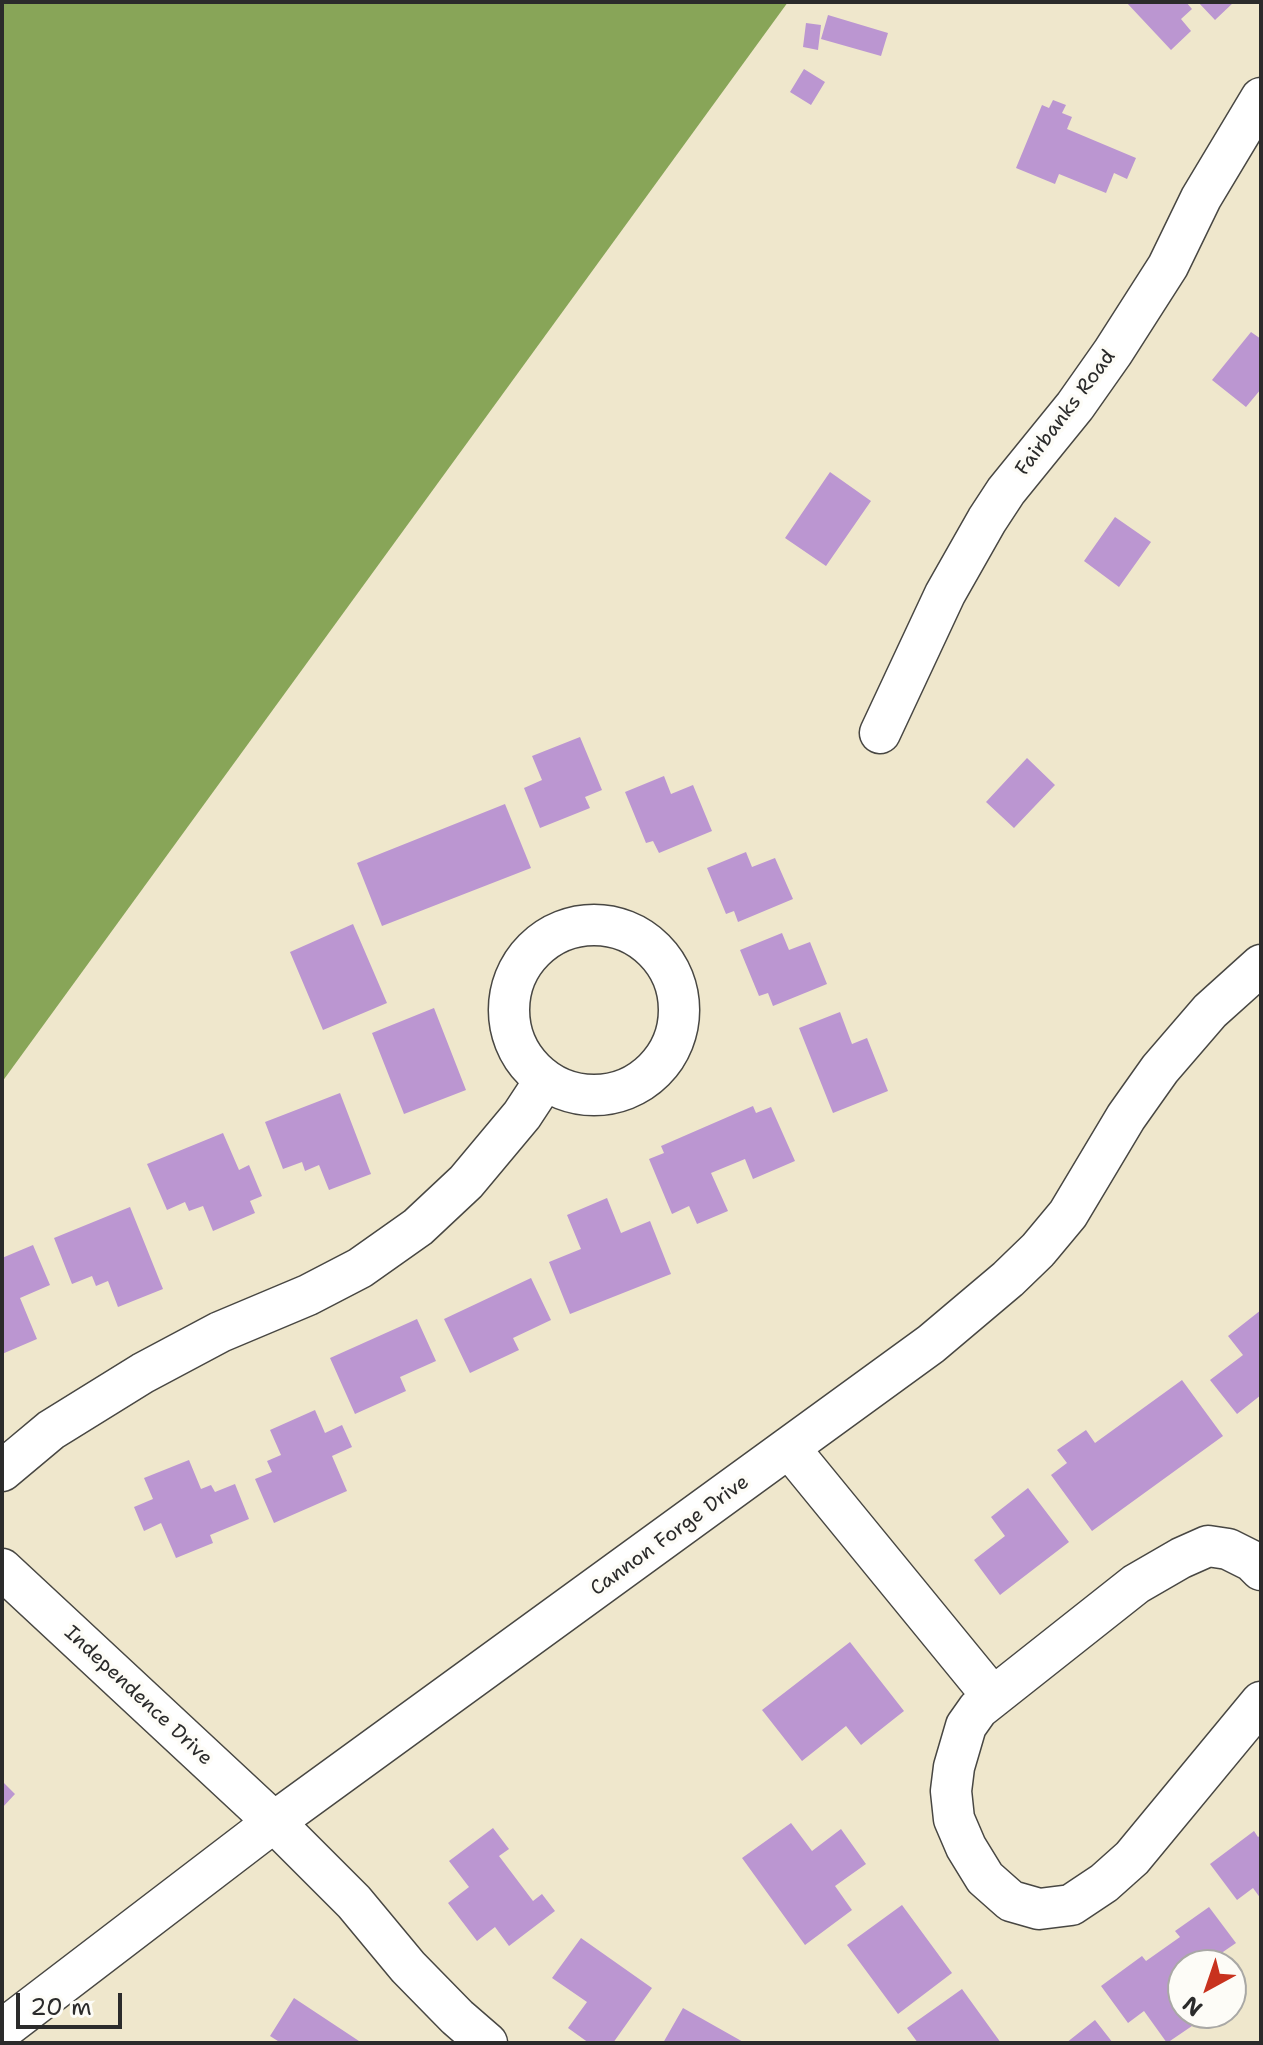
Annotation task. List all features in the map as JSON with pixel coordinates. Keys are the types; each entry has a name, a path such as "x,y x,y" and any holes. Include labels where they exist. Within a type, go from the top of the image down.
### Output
{"street":[{"name":"Fairbanks Road","path":"880,733 945,594 987,520 1113,352 1168,266 1201,198 1261,98"},
{"path":"594,924 616,927 636,935 653,948 666,965 675,984 679,1004 678,1026 660,1064 626,1089 606,1094 585,1095 564,1090 545,1080 529,1066 517,1048 509,1027 508,1005 520,964 534,947 572,926 594,924"},
{"name":"Cannon Forge Drive","path":"2,2030 274,1822 931,1344 1008,1279 1068,1214 1126,1117 1160,1069 1210,1011 1261,965"},
{"path":"2,1471 51,1430 143,1373 220,1332 347,1275 418,1227 466,1182 522,1115 545,1080"},
{"path":"790,1449 993,1697"},
{"path":"1261,1570 1252,1561 1228,1549 1208,1546 1181,1558 1136,1584 978,1709 966,1726 951,1791 954,1819 966,1847 985,1878 1011,1901 1039,1909 1071,1905 1104,1883 1132,1858 1261,1702"},
{"name":"Independence Drive","path":"2,1569 274,1822 354,1902 408,1967 487,2043"}],"green space":[{"path":"2,2 788,2 2,1082"}],"building":[{"path":"1126,2 1186,2 1192,9 1181,19 1191,31 1171,50"},
{"path":"1198,2 1234,2 1215,20"},
{"path":"828,15 888,33 881,56 821,39"},
{"path":"806,23 821,25 818,50 803,47"},
{"path":"804,69 825,82 811,105 790,92"},
{"path":"1053,100 1066,105 1062,113 1072,117 1067,129 1136,158 1127,179 1114,173 1106,193 1059,174 1055,184 1016,168 1042,105 1049,108"},
{"path":"1251,332 1261,339 1261,389 1246,407 1212,380"},
{"path":"830,472 871,501 826,566 785,538"},
{"path":"1115,517 1151,542 1119,587 1084,561"},
{"path":"580,737 602,790 585,797 590,808 540,828 524,788 542,780 532,756"},
{"path":"1027,758 1055,785 1014,828 986,802"},
{"path":"664,776 671,794 693,785 712,831 659,853 653,841 646,843 625,792"},
{"path":"505,804 531,868 382,926 357,863"},
{"path":"746,852 752,867 775,858 793,899 738,922 734,911 726,914 707,868"},
{"path":"353,924 387,1003 323,1030 290,952"},
{"path":"782,933 789,950 810,942 827,984 773,1006 768,993 759,996 740,950"},
{"path":"434,1008 466,1090 404,1114 372,1033"},
{"path":"840,1012 852,1044 867,1038 888,1091 833,1113 799,1028"},
{"path":"340,1093 371,1174 329,1190 319,1165 305,1171 302,1162 283,1169 265,1122"},
{"path":"753,1106 756,1113 771,1107 795,1161 753,1179 745,1159 711,1173 728,1211 697,1224 689,1206 672,1214 649,1159 664,1153 661,1146"},
{"path":"223,1133 239,1170 249,1165 262,1196 250,1201 255,1213 213,1231 203,1206 189,1211 185,1202 167,1210 147,1164"},
{"path":"607,1198 621,1233 650,1221 671,1274 570,1314 549,1262 581,1249 567,1215"},
{"path":"130,1207 163,1289 118,1307 108,1281 96,1286 92,1276 72,1284 54,1238"},
{"path":"33,1245 50,1285 20,1298 37,1339 2,1354 2,1258"},
{"path":"531,1278 551,1320 513,1338 519,1350 470,1373 444,1319"},
{"path":"1261,1310 1261,1395 1237,1414 1210,1380 1243,1355 1228,1336"},
{"path":"417,1319 436,1361 400,1377 406,1391 355,1414 330,1358"},
{"path":"1182,1380 1223,1436 1092,1531 1051,1475 1067,1463 1057,1450 1086,1430 1095,1443"},
{"path":"315,1410 325,1433 342,1425 352,1447 332,1456 347,1491 274,1523 255,1479 272,1472 267,1461 281,1455 270,1430"},
{"path":"189,1460 201,1489 211,1485 215,1492 235,1484 249,1519 210,1535 213,1543 176,1558 161,1523 144,1531 134,1507 153,1499 144,1478"},
{"path":"1028,1488 1069,1542 1000,1595 974,1560 1005,1536 991,1517"},
{"path":"850,1642 904,1711 861,1745 846,1726 802,1761 762,1710"},
{"path":"2,1781 15,1794 2,1808"},
{"path":"791,1823 812,1851 841,1829 866,1864 835,1886 852,1910 805,1945 742,1858"},
{"path":"493,1828 509,1849 499,1856 533,1901 542,1894 555,1911 509,1946 495,1927 477,1941 448,1903 469,1887 449,1861"},
{"path":"1254,1831 1258,1837 1261,1835 1261,1899 1253,1888 1237,1900 1210,1864"},
{"path":"902,1905 952,1973 898,2014 847,1945"},
{"path":"1209,1907 1236,1943 1227,1949 1167,1949 1167,2029 1188,2029 1167,2043 1144,2011 1128,2023 1101,1986 1142,1956 1146,1961 1180,1937 1175,1931"},
{"path":"581,1938 652,1988 613,2043 589,2043 568,2028 587,2002 552,1978"},
{"path":"962,1989 1001,2043 918,2043 907,2028"},
{"path":"294,1998 362,2043 281,2043 270,2036"},
{"path":"683,2008 745,2043 663,2043"},
{"path":"1095,2020 1113,2043 1066,2043"}]}
